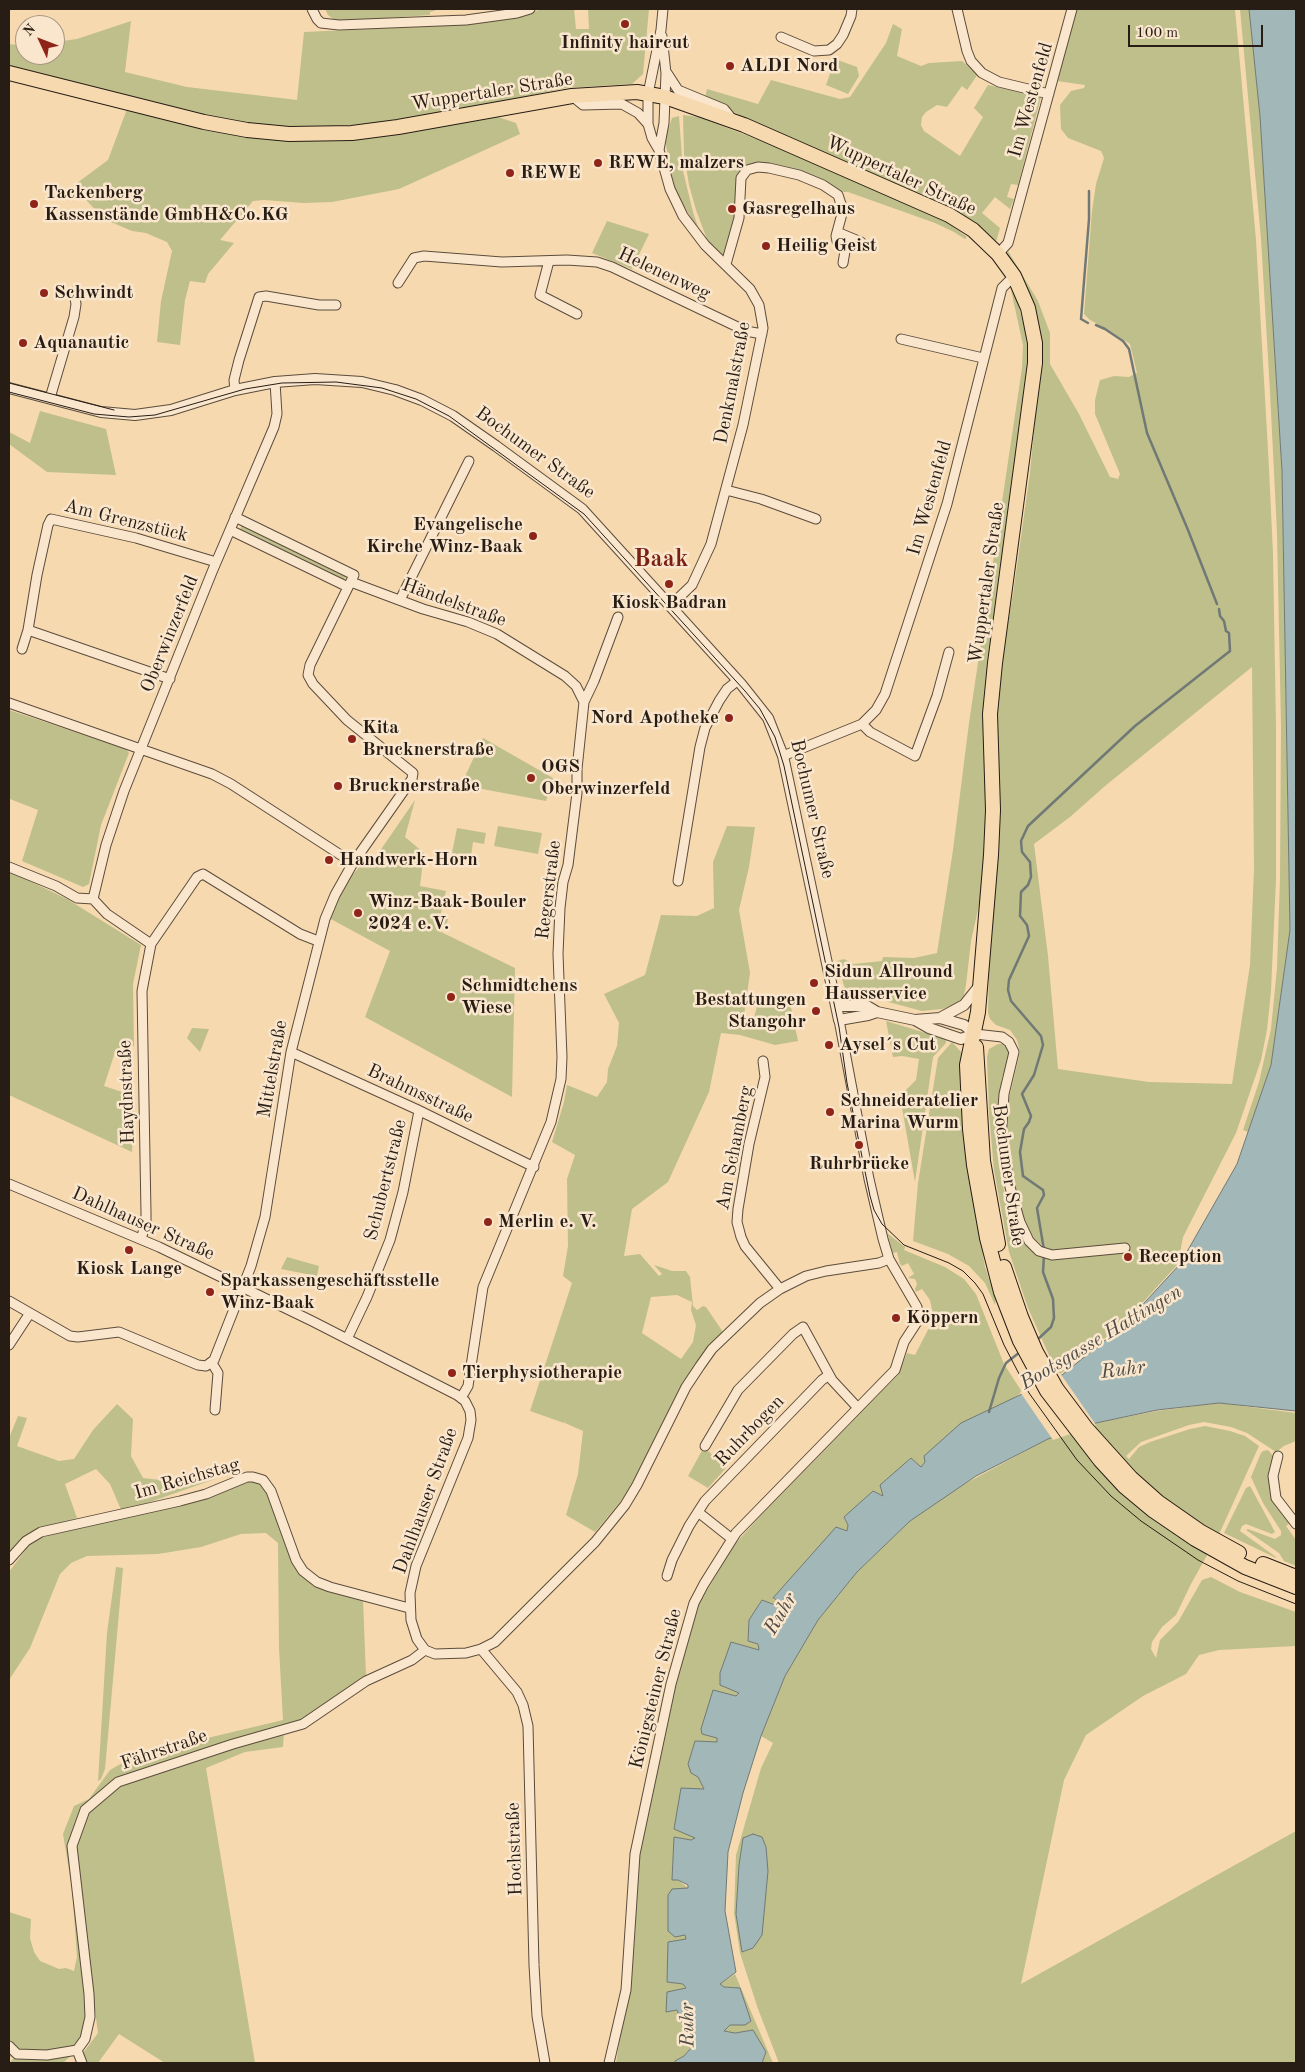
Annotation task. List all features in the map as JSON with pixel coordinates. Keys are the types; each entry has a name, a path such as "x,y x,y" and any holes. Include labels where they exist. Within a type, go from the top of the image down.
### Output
{"main road":[{"name":"Wuppertaler Straße","path":"9,73 204,122 246,130 289,134 352,133 382,129 572,96 637,92 664,96 735,122 949,215 973,230 998,254 1014,276 1022,292 1032,325 1035,343 1035,363 994,663 990,714 992,832 975,1034"},
{"name":"Bochumer Straße","path":"975,1034 979,1125 988,1198 1002,1262 1016,1319 1056,1388 1107,1454 1158,1502 1254,1571 1296,1587"},
{"name":"Bochumer Straße","path":"1226,1552 1248,1558 1296,1577"}],"street":[{"path":"312,9 316,19 321,23 339,25 466,20 516,13 530,9"},
{"path":"661,30 663,9"},
{"path":"782,37 814,51 828,50 837,44 843,35 852,9"},
{"path":"957,9 966,52 979,71 999,82 1049,94"},
{"name":"Im Westenfeld","path":"998,254 1008,244 1072,9"},
{"name":"Denkmalstraße","path":"659,150 664,123 666,73 661,30"},
{"name":"Denkmalstraße","path":"648,124 648,94 661,30"},
{"path":"666,73 678,90 724,109 735,122"},
{"name":"Denkmalstraße","path":"572,96 583,104 622,104 638,113 648,124 682,216 705,245 739,277 756,299 762,317 762,334 744,422 711,544 692,585 670,606"},
{"path":"726,264 739,218 741,178 747,170 758,167 799,175 837,193 846,206 837,232 837,241 844,252 843,263"},
{"path":"837,232 860,242"},
{"name":"Helenenweg","path":"398,283 414,258 424,256 491,261 580,261 604,264 746,331 762,334"},
{"path":"549,261 540,295 577,314"},
{"name":"Im Westenfeld","path":"783,756 862,724 876,710 885,694 947,504 1002,288 1014,276"},
{"path":"50,398 74,317 76,304 74,292"},
{"path":"235,390 235,374 255,305 259,298 266,296 319,305 336,304"},
{"path":"901,339 983,358"},
{"name":"Bochumer Straße","path":"9,388 113,414 144,415 171,410 235,390 275,382 315,379 362,382 409,395 442,410 496,446 578,506 738,680 768,718 783,756 839,1020 869,1179 889,1259 918,1312"},
{"name":"Oberwinzerfeld","path":"93,899 108,838 141,749 216,562 274,427 277,414 275,382"},
{"path":"400,600 469,462"},
{"path":"726,490 761,499 816,520"},
{"name":"Händelstraße","path":"235,517 354,575 349,585"},
{"name":"Am Grenzstück","path":"28,630 48,524 52,519 140,540 216,562"},
{"name":"Händelstraße","path":"230,530 349,585 468,622 511,641 565,676 576,686 584,702"},
{"name":"Mittelstraße","path":"212,1363 251,1266 267,1209 291,1052 318,941 334,895 371,832 412,779 413,773 347,720 313,684 308,675 310,665 349,585"},
{"name":"Regerstraße","path":"462,1398 468,1386 483,1288 551,1122 561,1079 562,1058 558,954 560,908 563,882 568,865 577,792 577,770 584,702 618,617"},
{"path":"22,649 28,630 170,679"},
{"path":"862,724 870,732 915,756 937,696 949,652"},
{"path":"678,880 700,747 706,728 719,701 727,689 738,680"},
{"path":"9,703 197,768 231,784 353,863"},
{"path":"9,867 56,886 77,898 93,899 107,914 151,944 197,877 203,874 300,934 318,941"},
{"name":"Haydnstraße","path":"141,1238 146,1223 142,991 151,944"},
{"path":"940,1018 964,1005 980,985"},
{"path":"836,1006 854,1004 867,1006 877,1012 915,1020 940,1018 964,1025 975,1034"},
{"path":"839,1020 868,1016 877,1012"},
{"path":"915,1020 929,1028 961,1038 975,1034 1002,1036 1009,1042 1014,1052 1001,1114 1001,1139 1004,1161 1024,1234 1029,1241 1044,1253 1065,1254 1125,1248"},
{"name":"Brahmsstraße","path":"291,1052 534,1167"},
{"name":"Am Schamberg","path":"763,1060 765,1077 749,1144 738,1209 738,1222 745,1246 780,1289"},
{"name":"Schubertstraße","path":"347,1338 367,1298 390,1240 403,1192 419,1111"},
{"name":"Dahlhauser Straße","path":"9,1184 141,1238 347,1338 462,1398 470,1412 471,1423 468,1438 416,1566 409,1608 417,1640 425,1650"},
{"path":"425,1650 435,1654 450,1654 481,1649 495,1642 601,1535 625,1505 637,1485 686,1387 712,1349 748,1313 780,1289 806,1276 879,1263 889,1259"},
{"path":"9,1301 70,1336 78,1337 114,1331 198,1365 206,1366 212,1363 218,1373 215,1410"},
{"name":"Königsteiner Straße","path":"609,2063 626,1990 635,1854 671,1684 694,1602 732,1539 895,1370 904,1342 917,1322 918,1312"},
{"path":"9,1345 30,1313"},
{"name":"Ruhrbogen","path":"706,1446 738,1390 803,1326 836,1386 858,1408"},
{"name":"Ruhrbogen","path":"667,1576 679,1546 705,1501 829,1375"},
{"path":"1278,1456 1273,1476 1276,1498 1296,1524"},
{"name":"Im Reichstag","path":"9,1560 26,1541 41,1532 180,1501 253,1477 263,1480 271,1491 296,1560 303,1571 318,1582 330,1587 409,1608"},
{"path":"698,1512 732,1539"},
{"name":"Hochstraße","path":"481,1649 517,1692 523,1704 528,1726 534,1965 538,2016 545,2063"},
{"name":"Fährstraße","path":"77,2050 85,2039 90,2017 72,1846 85,1810 118,1782 233,1744 303,1724 366,1681 412,1660 425,1650"},
{"path":"9,2046 17,2054 25,2055 56,2054 77,2050 82,2063"}],"green space":[{"path":"325,9 440,9 430,12 430,15 341,21 333,19"},
{"path":"542,9 574,9 576,29 589,29 588,9 649,9 643,74 632,84 566,88 395,123 289,128 195,114 9,67 9,44 15,45 15,65 65,65 65,41 77,39 131,21 125,72 187,87 297,100 304,32 462,25 519,17"},
{"path":"1077,9 1235,9 1256,240 1273,554 1276,728 1276,879 1271,991 1267,1030 1261,1060 1236,1133 1183,1237 1178,1264 1124,1323 1060,1374 1053,1364 1028,1308 1009,1252 994,1170 989,1113 987,1057 989,1049 998,1044 1004,1044 1010,1052 1002,1077 997,1115 999,1164 1009,1215 1015,1221 1018,1233 1026,1244 1036,1254 1048,1259 1053,1249 1046,1249 1032,1236 1023,1218 1008,1159 1006,1111 1020,1052 1017,1040 1010,1030 996,1025 990,1019 988,1013 989,967 998,854 997,685 1013,594 1030,473 1041,353 1036,311 1007,255 1008,251 1038,301 1050,333 1050,364 1079,414 1110,477 1118,479 1120,474 1095,414 1095,400 1100,380 1114,376 1129,377 1137,373 1130,344 1090,320 1084,314 1092,211 1096,184 1104,158 1101,151 1068,138 1061,129 1060,105 1071,91 1084,88 1085,85 1057,81","holes":["1252,667 1254,869 1250,965 1232,1084 1149,1082 1058,1069 1048,956 1034,844 1070,817 1105,786"]},
{"path":"1240,9 1249,9 1260,116 1282,471 1290,931 1271,1065 1248,1132 1243,1130 1259,1082 1271,1029 1277,968 1280,879 1281,726 1277,533 1270,392 1261,239"},
{"path":"893,24 902,29 897,56 921,66 929,63 962,61 978,74 967,90 962,86 947,107 937,105 922,117 921,125 924,131 960,156 983,117 974,108 988,85 1041,97 1018,185 1011,184 1007,197 1014,199 1010,209 995,197 982,213 1000,228 996,242 971,222 945,207 768,129 705,98 707,89 758,104 771,80 840,99 850,97 886,43"},
{"path":"835,59 857,67 859,76 848,94 826,85 832,68 831,61"},
{"path":"127,109 268,140 332,140 498,117 516,123 520,134 399,189 332,202 253,201 220,240 234,243 208,274 205,283 190,281 185,300 180,345 157,342 161,301 172,251 167,242 146,233 132,231 104,219 73,186 108,160"},
{"path":"683,115 699,117 811,160 945,221 967,237 965,239 935,223 848,192 838,192 799,173 747,169 738,218 726,260 708,242 696,210 689,185 684,154"},
{"path":"679,116 683,171 700,233 675,190 672,179 665,139 672,118"},
{"path":"607,221 649,234 632,269 592,253"},
{"path":"1011,290 1017,300 1026,334 1028,355 1027,393 980,901 971,941 964,995 957,1004 942,1009 922,1011 881,1000 852,996 845,989 837,961 844,959 854,964 882,961 883,957 914,958 937,953 1022,368 1023,345"},
{"path":"40,411 106,429 116,475 47,472 9,444 9,432 30,443"},
{"path":"244,525 345,574 346,577 342,581 240,532 241,526"},
{"path":"9,710 126,749 129,753 101,825 89,884 83,887 22,861 38,810 10,799 9,801"},
{"name":"OGS Oberwinzerfeld","path":"483,738 553,778 546,801 461,785"},
{"path":"415,800 405,837 424,853 420,886 446,891 440,917 448,919 446,926 438,924 437,930 515,968 512,1097 365,1017 390,951 329,918 346,882 363,863 375,858"},
{"name":"OGS Oberwinzerfeld","path":"498,826 542,833 538,854 494,846"},
{"path":"727,826 755,827 749,867 739,910 750,973 742,1030 751,1029 760,995 790,1002 798,1041 775,1045 740,1035 721,1033 709,1092 668,1182 632,1209 624,1256 640,1254 659,1276 662,1274 654,1265 672,1271 686,1271 690,1277 693,1306 697,1310 703,1306 706,1307 725,1335 715,1343 624,1497 595,1532 566,1515 578,1474 583,1431 565,1423 566,1421 564,1423 530,1411 572,1283 563,1276 568,1246 567,1179 575,1155 552,1142 567,1085 597,1097 607,1082 608,1069 617,1046 619,1023 604,994 645,975 661,915 697,916 714,908 713,862","holes":["677,1295 692,1302 691,1310 696,1325 693,1342 681,1359 642,1333 651,1297"]},
{"path":"457,828 486,833 484,844 473,842 471,856 452,853"},
{"path":"9,871 67,899 141,945 133,984 134,1046 116,1049 104,1086 134,1096 132,1152 9,1095"},
{"path":"886,1021 946,1039 946,1043 933,1057 915,1182 900,1096 916,1080 919,1059 902,1056 893,1057"},
{"path":"192,1028 209,1029 200,1052 187,1038"},
{"path":"952,1042 961,1052 963,1064 977,1219 985,1267 996,1299 995,1305 985,1283 969,1266 948,1254 913,1241 918,1183 938,1058"},
{"path":"887,1233 905,1247 904,1250 945,1267 964,1279 976,1294 1004,1364 1022,1392 925,1462 921,1467 910,1458 883,1497 844,1517 848,1525 847,1531 808,1559 773,1599 788,1605 788,1610 762,1600 749,1620 748,1641 758,1644 759,1650 731,1642 739,1693 703,1734 718,1738 717,1742 695,1741 688,1764 691,1772 698,1777 704,1789 696,1838 691,1840 674,1838 672,1880 678,1880 688,1888 686,1939 667,1982 683,1984 686,1989 666,2012 677,2010 692,2047 675,2063 616,2063 625,2005 637,1868 676,1678 695,1610 735,1544 898,1375 907,1353 915,1355 931,1324 933,1314 930,1300 922,1289 916,1292 917,1284 915,1279 908,1278 914,1274 908,1263 902,1266 900,1264 897,1252 893,1253"},
{"path":"287,1257 319,1266 317,1276 281,1269"},
{"path":"1219,1403 1296,1413 1296,1441 1276,1452 1247,1433 1231,1427 1204,1422 1189,1425 1141,1442 1126,1456 1129,1459 1139,1447 1150,1442 1205,1426 1245,1436 1259,1446 1221,1530 1176,1615 1162,1627 1152,1642 1151,1649 1156,1658 1160,1640 1178,1622 1202,1580 1211,1577 1240,1592 1296,1612 1296,1646 1219,1650 1199,1655 1186,1674 1143,1696 1086,1735 1064,1780 1021,1984 1296,1831 1296,2063 779,2063 758,2009 740,1953 734,1913 736,1855 761,1768 773,1743 761,1736 785,1676 818,1620 857,1572 910,1521 959,1487 1048,1439 1096,1423 1157,1411","holes":["739,1865 768,1871 764,1900 753,1948 743,1952 736,1914"]},
{"path":"117,1404 133,1419 131,1456 143,1478 177,1482 215,1479 122,1512 110,1484 96,1469 65,1484 77,1518 30,1533 9,1561 9,1438 18,1416 27,1418 17,1446 59,1461 74,1459 93,1430"},
{"path":"704,1447 726,1468 708,1488 688,1476"},
{"path":"1268,1450 1274,1457 1270,1475 1270,1489 1273,1498 1291,1522 1286,1526 1296,1540 1296,1566 1284,1561 1279,1553 1246,1530 1248,1529 1275,1539 1281,1535 1281,1531 1263,1503 1251,1477 1261,1453"},
{"path":"265,1477 295,1567 316,1586 363,1600 366,1676 292,1728 117,1782 84,1809 70,1847 90,2029 75,2052 63,2063 9,2063 14,2058 9,2056 9,1912 31,1919 30,1938 34,1952 40,1961 59,1969 66,1968 74,1971 77,1957 72,1888 63,1834 74,1806 89,1799 110,1770 129,1759 174,1746 283,1720 279,1648 278,1543 266,1533 241,1534 201,1547 158,1554 87,1556 71,1563 60,1574 30,1648 9,1680 9,1572 33,1540"},
{"path":"1250,1486 1275,1532 1272,1534 1246,1524 1242,1526 1240,1531 1276,1558 1224,1533 1246,1488"},
{"path":"116,1567 123,1568 105,1769 101,1779 98,1781 107,1633"},
{"path":"284,1732 283,1747 245,1752 206,1768 255,2063 165,2063 119,2034 98,2063 84,2063 80,2057 98,2033 73,1847 86,1811 119,1783"},
{"path":"735,1974 773,2063 762,2063 766,2052 753,2030 735,2033 724,2031 730,2025 745,2025 735,1987 724,1987 720,1984"}],"water":[{"name":"Ruhr","path":"1249,9 1296,9 1296,1411 1219,1403 1157,1410 1096,1423 1048,1439 976,1476 910,1521 857,1572 818,1620 785,1676 761,1736 743,1793 728,1852 725,1911 736,1972 720,1984 724,1987 740,1988 751,2021 745,2025 730,2025 724,2031 735,2033 753,2030 766,2052 762,2063 675,2063 692,2047 677,2010 666,2012 667,1992 686,1988 683,1984 667,1982 668,1942 686,1939 685,1935 675,1937 668,1931 668,1895 672,1889 688,1888 688,1885 678,1880 672,1880 674,1837 691,1840 695,1838 674,1829 681,1788 704,1789 698,1777 691,1773 688,1764 695,1741 717,1742 717,1738 702,1734 701,1729 713,1690 736,1696 739,1693 720,1685 720,1673 731,1642 759,1650 758,1644 748,1641 749,1620 762,1600 788,1610 787,1605 773,1598 836,1527 847,1531 848,1525 844,1517 873,1491 883,1496 880,1485 911,1458 921,1467 925,1462 924,1456 961,1423 1062,1375 1124,1325 1180,1264 1237,1164 1271,1065 1290,930 1282,471 1260,116"},
{"path":"753,1834 762,1837 766,1847 768,1871 762,1935 753,1948 742,1952 736,1914 739,1865 743,1838"}],"pier":[{"path":"1060,1373 1096,1425 1053,1440 1020,1392"}],"waterway":[{"path":"1088,323 1081,319 1089,219 1089,191"},
{"path":"1096,325 1123,341 1129,349 1147,433 1217,604"},
{"path":"1044,1250 1037,1208 1044,1195 1043,1190 1023,1176 1020,1152 1024,1129 1031,1116 1022,1094 1034,1075 1043,1045 1041,1036 1011,1001 1008,990 1009,980 1029,936 1027,925 1020,916 1021,892 1028,885 1031,877 1030,862 1022,852 1021,841 1028,826 1135,726 1230,651 1229,633 1226,631 1219,609"},
{"path":"1037,1340 1051,1327 1054,1318 1053,1299 1043,1272 1044,1255"},
{"path":"989,1412 999,1378 1006,1363 1020,1352"}],"tram line":[{"path":"9,392 94,414 129,417 155,415 245,389 282,383 336,382 382,388 416,399 449,416 584,514 745,691 760,709 775,737 784,766 839,1027 847,1083 870,1196 874,1210 882,1224 904,1245 949,1263 963,1271 975,1283 983,1294 1004,1345 1029,1393 1077,1460 1111,1496 1141,1521 1198,1560 1238,1581 1296,1604"},
{"path":"9,383 114,410"}],"place":[{"name":"Infinity haircut","path":"625,24"},
{"name":"ALDI Nord","path":"730,66"},
{"name":"REWE, malzers","path":"598,163"},
{"name":"REWE","path":"510,173"},
{"name":"Tackenberg Kassenstände GmbH&Co.KG","path":"34,204"},
{"name":"Gasregelhaus","path":"732,209"},
{"name":"Heilig Geist","path":"766,246"},
{"name":"Schwindt","path":"44,293"},
{"name":"Aquanautic","path":"23,343"},
{"name":"Evangelische Kirche Winz-Baak","path":"533,536"},
{"name":"Kiosk Badran","path":"669,584"},
{"name":"Nord Apotheke","path":"729,718"},
{"name":"Kita Brucknerstraße","path":"352,739"},
{"name":"OGS Oberwinzerfeld","path":"531,778"},
{"name":"Brucknerstraße","path":"338,786"},
{"name":"Handwerk-Horn","path":"329,860"},
{"name":"Winz-Baak-Bouler 2024 e.V.","path":"358,913"},
{"name":"Sidun Allround Hausservice","path":"814,983"},
{"name":"Schmidtchens Wiese","path":"451,997"},
{"name":"Bestattungen Stangohr","path":"816,1011"},
{"name":"Aysel´s Cut","path":"829,1045"},
{"name":"Schneideratelier Marina Wurm","path":"830,1112"},
{"name":"Ruhrbrücke","path":"859,1145"},
{"name":"Merlin e. V.","path":"488,1222"},
{"name":"Kiosk Lange","path":"129,1250"},
{"name":"Reception","path":"1128,1257"},
{"name":"Sparkassengeschäftsstelle Winz-Baak","path":"210,1292"},
{"name":"Köppern","path":"896,1318"},
{"name":"Tierphysiotherapie","path":"452,1373"}],"district":[{"name":"Baak","path":"661,560"}],"water label":[{"name":"Bootsgasse Hattingen","path":"1101,1338"}]}
